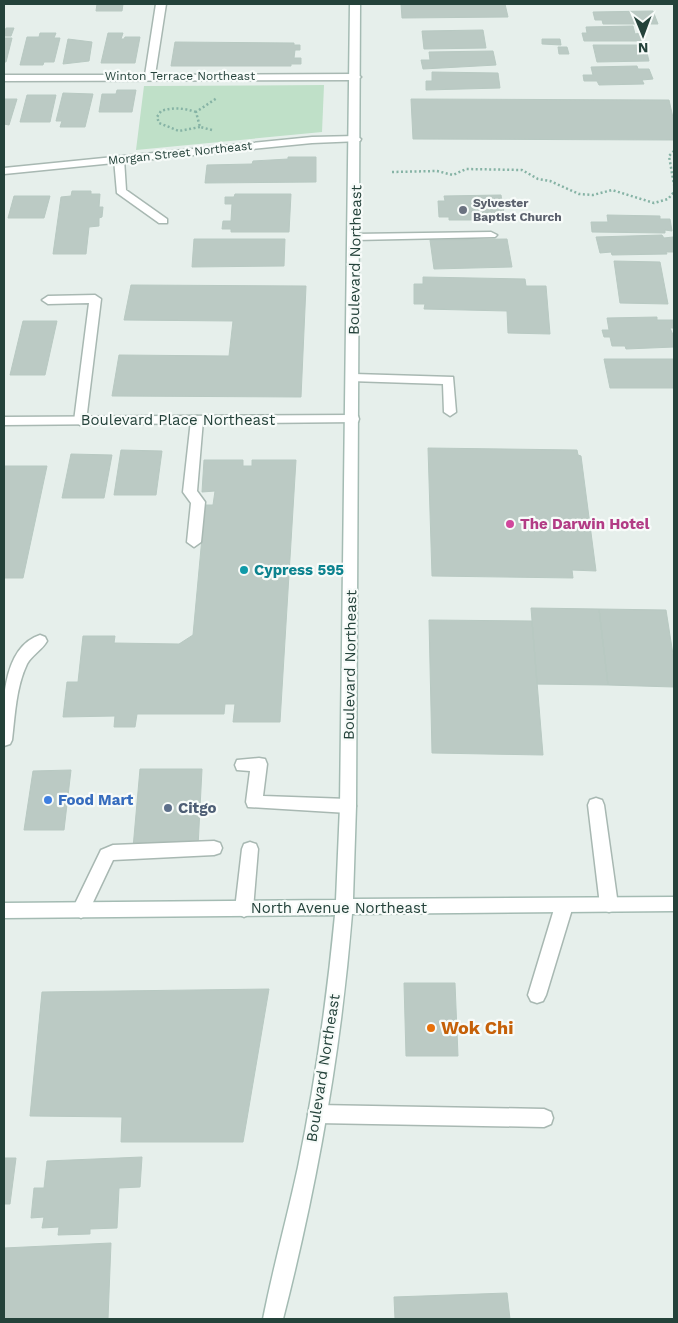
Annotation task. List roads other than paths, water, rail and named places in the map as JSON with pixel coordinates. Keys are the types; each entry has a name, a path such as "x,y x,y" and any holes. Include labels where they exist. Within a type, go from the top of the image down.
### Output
{"main road":[{"path":"150,76 160,4"},
{"name":"Boulevard Northeast","path":"273,1319 285,1271 317,1114 332,1017 344,908 348,806 354,378 355,4"},
{"name":"Winton Terrace Northeast","path":"4,78 356,76"},
{"name":"Morgan Street Northeast","path":"4,170 312,140 356,138"},
{"path":"119,159 121,191 162,221"},
{"path":"355,237 491,235"},
{"path":"48,300 95,299 80,421"},
{"path":"354,378 449,380 450,412"},
{"name":"Boulevard Place Northeast","path":"4,421 353,419"},
{"path":"194,542 198,502 190,492 197,420"},
{"path":"4,740 17,670 30,650 40,641"},
{"path":"243,765 258,764 254,802 348,806"},
{"path":"596,805 609,905"},
{"path":"81,910 107,855 113,852 214,848"},
{"path":"244,909 250,849"},
{"name":"North Avenue Northeast","path":"4,910 674,904"},
{"path":"537,995 564,906"},
{"path":"317,1114 544,1118"}],"place":[{"name":"Sylvester Baptist Church","path":"463,210"},
{"name":"The Darwin Hotel","path":"510,524"},
{"name":"Cypress 595","path":"244,570"},
{"name":"Food Mart","path":"48,800"},
{"name":"Citgo","path":"168,808"},
{"name":"Wok Chi","path":"431,1028"}]}
